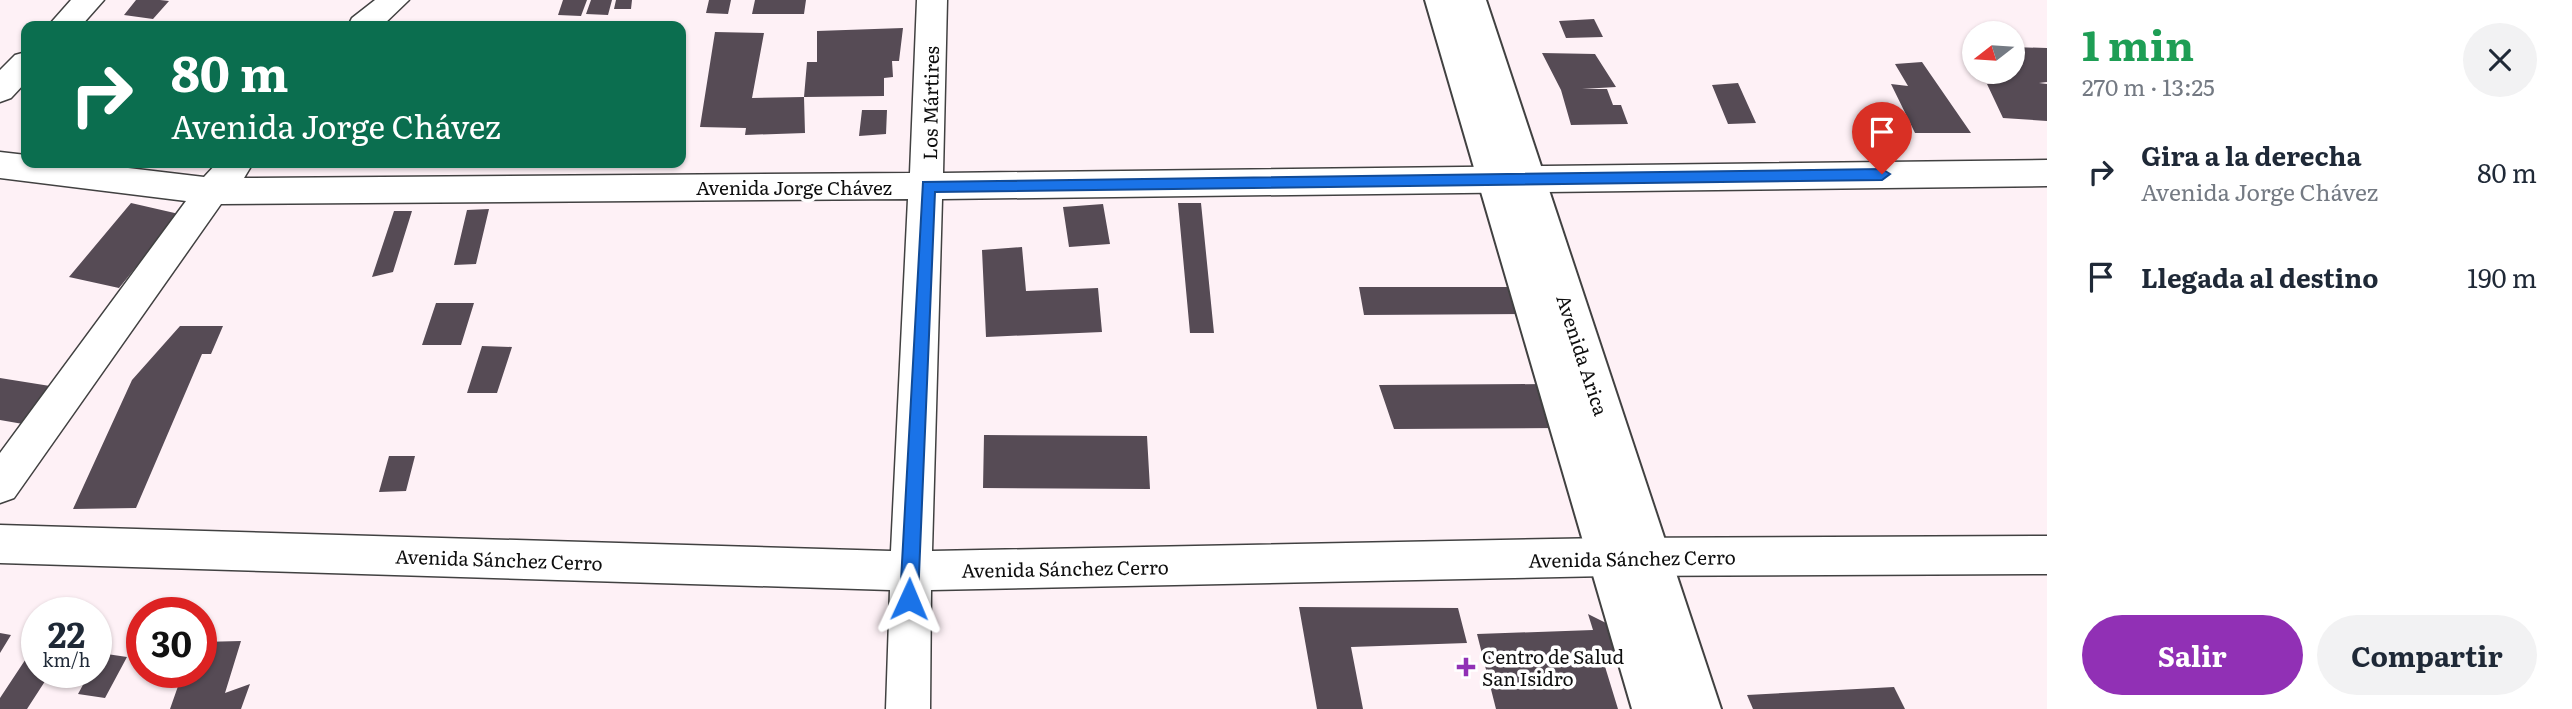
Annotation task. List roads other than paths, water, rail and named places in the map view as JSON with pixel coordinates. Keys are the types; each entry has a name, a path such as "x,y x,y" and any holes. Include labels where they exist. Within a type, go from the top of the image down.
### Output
{"street":[{"path":"68,21 89,0"},
{"path":"369,21 394,0"},
{"name":"Los Mártires","path":"908,709 909,571 928,186 932,0"},
{"name":"Avenida Arica","path":"1441,0 1510,178 1648,557 1698,709"},
{"name":"Avenida Arica","path":"1470,0 1510,178 1608,557 1655,709"},
{"path":"0,90 21,68"},
{"name":"Avenida Jorge Chávez","path":"0,165 21,168"},
{"name":"Avenida Jorge Chávez","path":"24,168 212,191 2047,173"},
{"path":"0,485 212,191 233,168"},
{"name":"Avenida Sánchez Cerro","path":"0,544 909,571 1608,557 2047,555"}],"place":[{"name":"Centro de Salud San Isidro","path":"1466,667"}]}
